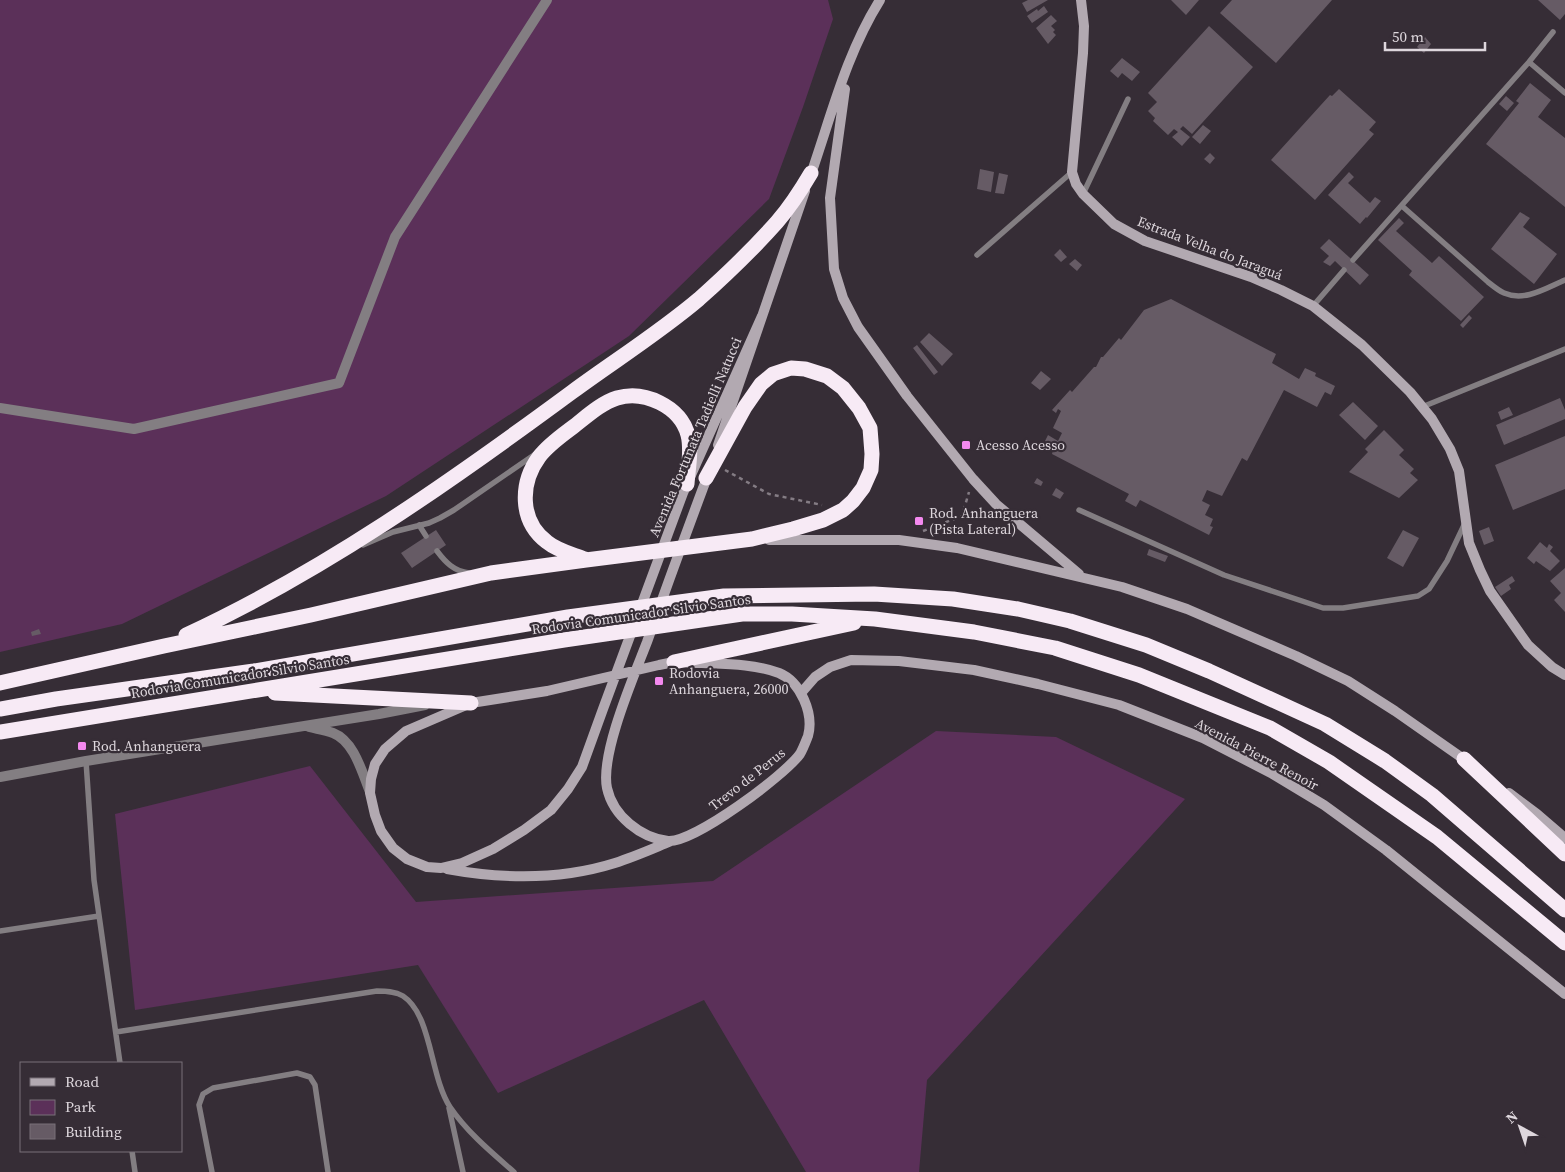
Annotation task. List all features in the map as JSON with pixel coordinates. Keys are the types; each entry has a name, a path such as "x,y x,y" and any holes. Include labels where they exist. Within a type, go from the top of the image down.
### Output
{"highway":[{"path":"164,646 231,614 313,569 475,464 698,300 735,266 778,221 812,174"},
{"path":"0,683 492,573 752,539 822,520 842,510 853,501 863,488 871,470 870,428 859,408 843,388 828,376 805,368 791,368 773,374 761,384 745,407 705,483"},
{"path":"586,560 559,550 537,533 530,521 525,506 525,490 530,471 539,456 595,410 617,398 629,396 650,398 672,411 687,434 689,446 685,488"},
{"name":"Rodovia Comunicador Silvio Santos","path":"0,709 56,699 254,671 568,618 724,596 874,594 953,599 1018,609 1070,621 1146,645 1209,671 1325,724 1385,761 1432,795 1565,910"},
{"name":"Rodovia Comunicador Silvio Santos","path":"0,732 554,642 742,614 792,614 875,619 974,632 1055,648 1139,675 1270,728 1329,762 1436,837 1565,943"},
{"path":"674,662 875,619"},
{"path":"244,692 471,703"},
{"path":"1464,759 1565,854"}],"main road":[{"name":"Avenida Fortunata Tadielli Natucci","path":"670,841 650,837 627,822 613,805 607,788 606,767 618,720 705,483 848,65 867,21 880,0"},
{"path":"1072,172 1083,53 1084,26 1081,0"},
{"path":"848,65 830,198 834,269 843,298 858,327 907,396 973,479 996,504 1081,576"},
{"name":"Estrada Velha do Jaraguá","path":"1072,172 1076,184 1083,194 1114,224 1145,241 1251,277 1313,306 1362,344 1410,392 1432,419 1450,449 1459,472 1469,543 1490,591 1528,645 1552,667 1565,674"},
{"name":"Avenida Fortunata Tadielli Natucci","path":"441,868 462,863 493,849 524,830 551,810 568,789 582,767 685,488 762,316"},
{"path":"752,539 898,540 957,548 1081,576 1122,587 1187,609 1296,656 1348,681 1464,759 1565,838"},
{"name":"Avenida Pierre Renoir","path":"801,693 815,677 830,667 850,660 899,661 974,670 1038,684 1119,705 1166,723 1211,742 1271,773 1324,805 1386,850 1565,994"},
{"name":"Trevo de Perus","path":"441,868 473,874 509,876 558,874 589,870 616,863 670,841 684,838 723,817 787,767 801,753 809,734 809,714 801,693 792,682 780,673 764,669 717,664 674,662 548,691 471,703"},
{"path":"441,868 427,867 407,860 393,848 380,831 370,793 371,778 375,764 385,749 406,731 471,703"}],"street":[{"path":"0,408 134,429 339,384 395,237 547,0"},
{"path":"0,777 86,761 379,714 444,701"},
{"path":"306,726 333,733 343,739 361,768 370,793"}],"lane":[{"path":"1353,260 1529,62 1553,32"},
{"path":"1529,62 1565,93"},
{"path":"1083,194 1128,99"},
{"path":"977,255 1072,172"},
{"path":"1402,206 1503,293 1515,297 1531,295 1565,280"},
{"path":"1313,306 1344,270"},
{"path":"1422,407 1565,349"},
{"path":"313,569 393,532 420,526 440,518 549,446"},
{"path":"1079,510 1224,575 1323,608 1343,608 1418,596 1429,589 1447,561 1466,520"},
{"path":"420,526 426,536"},
{"path":"437,551 445,562 458,570 466,573 492,573"},
{"path":"86,761 94,880 120,1062"},
{"path":"0,931 99,916"},
{"path":"116,1032 377,990 388,991 402,996 411,1004 422,1023 436,1077 449,1106 462,1172"},
{"path":"212,1172 199,1106 203,1094 213,1088 297,1073 310,1077 315,1085 328,1172"},
{"path":"449,1106 474,1137 514,1172"},
{"path":"132,1152 135,1172"}],"path":[{"path":"714,465 769,494 842,510"},
{"path":"898,540 962,516 973,479"}],"green space":[{"path":"0,0 828,0 833,19 769,199 629,336 386,496 122,624 0,652"},
{"path":"936,731 1056,737 1185,799 927,1080 919,1172 806,1172 704,1000 498,1093 418,965 135,1010 115,814 310,766 416,902 713,881"}],"building":[{"path":"1028,0 1048,0 1027,12 1022,3"},
{"path":"1171,0 1199,0 1186,15"},
{"path":"1232,0 1332,0 1276,63 1220,13"},
{"path":"1538,0 1565,0 1565,14 1560,20"},
{"path":"1044,6 1048,12 1032,23 1027,16"},
{"path":"1051,15 1057,21 1051,26 1055,30 1053,32 1056,35 1048,44 1036,28"},
{"path":"1209,26 1253,67 1192,134 1183,126 1180,129 1190,137 1182,146 1172,137 1178,132 1174,129 1168,135 1153,121 1155,118 1148,111 1157,102 1148,93"},
{"path":"1425,37 1431,44 1424,53 1417,47"},
{"path":"1122,58 1140,72 1132,81 1122,73 1118,78 1110,71"},
{"path":"1530,83 1551,100 1538,117 1565,138 1565,207 1486,144 1519,103 1516,101"},
{"path":"1339,89 1376,122 1369,130 1374,134 1315,200 1271,160 1330,95 1332,96"},
{"path":"1506,96 1514,103 1507,111 1499,104"},
{"path":"1203,125 1211,131 1200,144 1192,137"},
{"path":"1210,153 1215,158 1210,164 1204,159"},
{"path":"980,169 994,172 991,192 977,189"},
{"path":"1349,172 1354,177 1348,183 1370,203 1375,197 1381,201 1360,224 1328,195"},
{"path":"999,173 1008,175 1004,194 995,193"},
{"path":"1520,212 1530,218 1523,227 1557,254 1534,284 1491,249"},
{"path":"1399,218 1404,223 1396,231 1432,263 1439,256 1484,297 1461,321 1409,275 1412,271 1378,240"},
{"path":"1329,239 1369,275 1360,285 1335,261 1330,266 1323,262 1329,256 1320,248"},
{"path":"1060,249 1067,257 1061,262 1054,255"},
{"path":"1075,259 1082,265 1077,271 1069,264"},
{"path":"1171,299 1276,354 1272,363 1299,379 1305,368 1316,373 1315,376 1335,386 1331,395 1325,392 1317,407 1284,390 1247,461 1242,458 1222,496 1207,490 1202,501 1210,505 1205,515 1213,519 1210,526 1213,527 1209,535 1140,500 1136,507 1125,501 1129,494 1052,454 1053,450 1050,449 1052,445 1045,441 1048,435 1058,441 1062,433 1053,428 1061,411 1058,409 1056,413 1052,410 1070,390 1072,392 1096,367 1101,357 1119,338 1121,340 1144,310"},
{"path":"1469,315 1472,318 1463,328 1460,325"},
{"path":"929,333 953,354 942,366 920,342"},
{"path":"917,345 938,372 934,375 913,348"},
{"path":"1041,371 1051,379 1040,390 1031,383"},
{"path":"1560,398 1565,410 1565,419 1504,445 1496,425"},
{"path":"1353,402 1378,426 1365,440 1339,415"},
{"path":"1509,407 1513,415 1501,420 1498,412"},
{"path":"1384,430 1404,450 1399,455 1414,469 1410,473 1418,480 1399,498 1349,472 1368,452 1365,449"},
{"path":"1565,436 1565,489 1513,510 1495,465"},
{"path":"1037,478 1043,482 1041,486 1034,483"},
{"path":"1056,488 1064,493 1060,499 1052,495"},
{"path":"1489,527 1494,541 1484,545 1479,531"},
{"path":"436,530 446,545 412,568 401,553"},
{"path":"1403,530 1419,538 1403,567 1387,558"},
{"path":"1540,542 1547,548 1549,544 1553,547 1550,551 1560,561 1550,571 1536,561 1534,564 1527,558"},
{"path":"1149,549 1168,556 1165,562 1147,555"},
{"path":"1565,568 1565,612 1554,600 1561,593 1550,581"},
{"path":"1512,576 1515,581 1509,585 1511,589 1501,596 1495,587"},
{"path":"39,629 41,634 32,636 31,632"}],"place":[{"name":"Acesso Acesso","path":"966,445"},
{"name":"Rod. Anhanguera (Pista Lateral)","path":"919,521"},
{"name":"Rodovia Anhanguera, 26000","path":"659,681"},
{"name":"Rod. Anhanguera","path":"82,746"}]}
